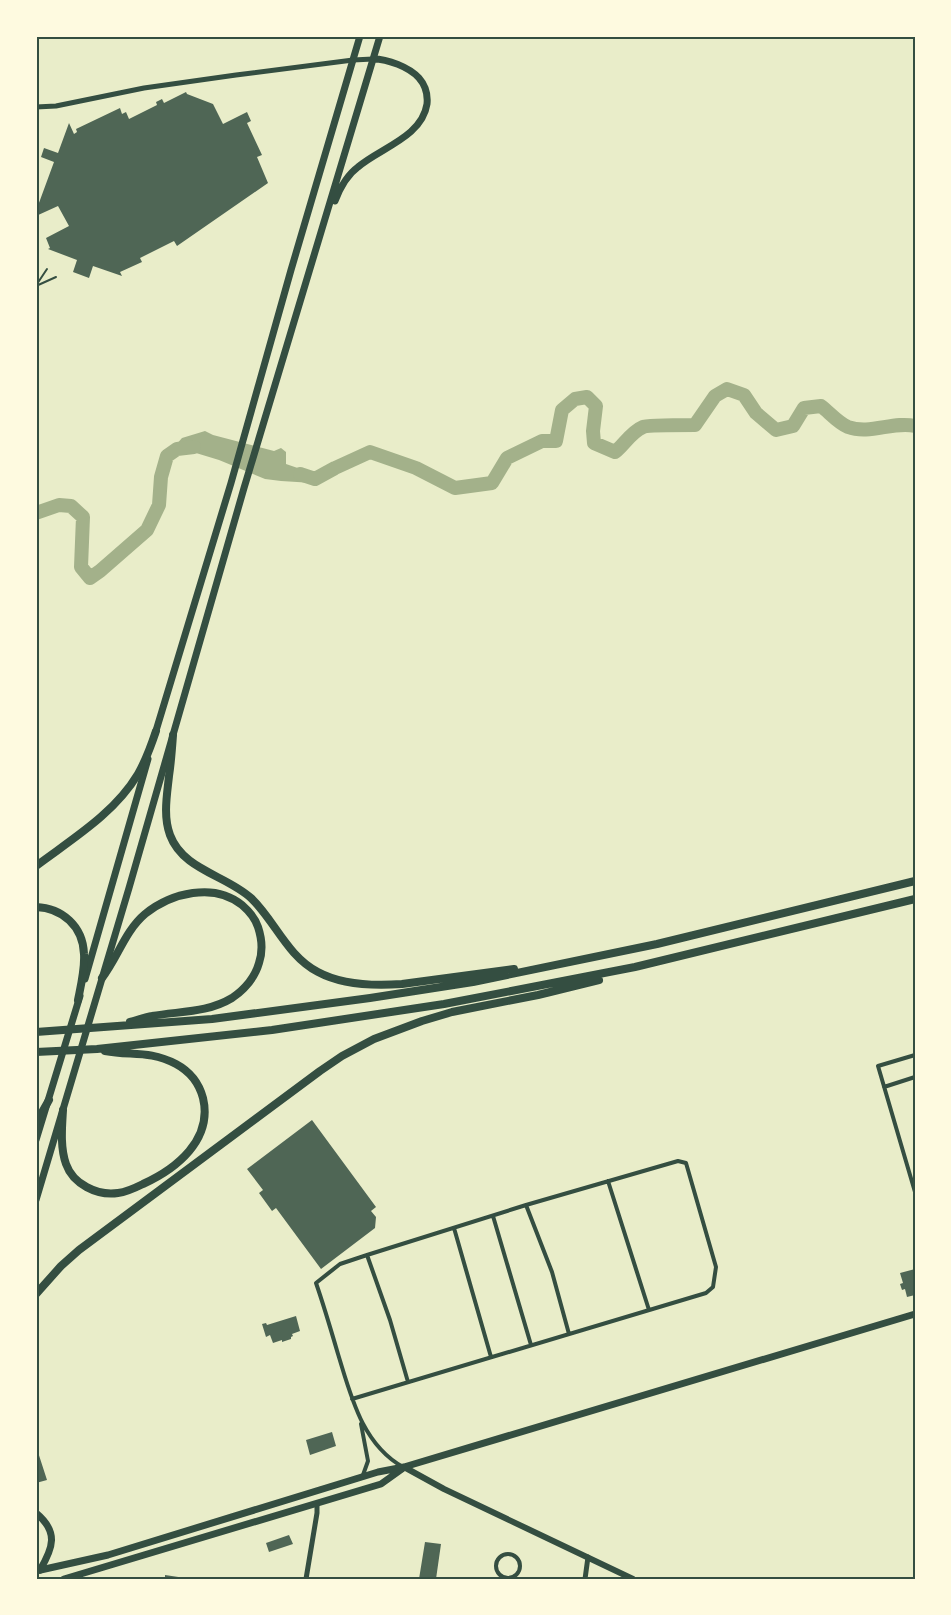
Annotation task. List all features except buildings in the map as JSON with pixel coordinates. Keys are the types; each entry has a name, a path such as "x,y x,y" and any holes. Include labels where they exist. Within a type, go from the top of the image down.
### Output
{"highway":[{"path":"36,866 111,808 137,776 156,731"},
{"path":"173,735 166,810 168,830 175,846 192,862 251,899 294,953 318,972 346,981 396,985 593,958"},
{"path":"36,1032 212,1019 473,982 657,944 915,881"},
{"path":"102,978 138,922 159,904 175,897 196,893 221,894 242,905 257,923 262,941 259,964 249,982 231,998 200,1010 153,1016 109,1027"},
{"path":"36,1054 272,1030 411,1010 609,973 915,899"},
{"path":"36,906 55,910 64,915 80,935 84,958 78,1000"},
{"path":"36,1294 79,1250 320,1071 365,1043 392,1030 432,1017 538,995 715,949"},
{"path":"36,1027 59,1032"},
{"path":"63,1110 63,1144 68,1169 78,1181 98,1192 121,1193 154,1179 179,1162 197,1141 205,1120 204,1100 195,1081 187,1071 169,1060 149,1054 97,1049"},
{"path":"36,1123 49,1100"}],"main road":[{"path":"36,1140 249,423 294,259 360,36"},
{"path":"36,1200 244,488 380,36"},
{"path":"322,231 346,179 356,168 416,127 425,113 428,97 416,75 393,63 373,59"},
{"path":"38,1570 108,1555 378,1472 404,1467 915,1314"},
{"path":"64,1579 381,1484 404,1467"},
{"path":"404,1467 444,1489 633,1579"},
{"path":"36,1514 44,1520 51,1532 52,1545 38,1570"}],"street":[{"path":"36,107 56,106 144,88 373,59"},
{"path":"915,1054 878,1066 914,1181 915,1192"},
{"path":"884,1087 915,1077"},
{"path":"352,1399 706,1293 713,1287 716,1267 686,1163 678,1161 608,1181 367,1255 340,1264 316,1282 352,1399 361,1420 376,1445 391,1460 404,1467"},
{"path":"608,1181 649,1310"},
{"path":"526,1205 552,1272 569,1334"},
{"path":"493,1216 531,1345"},
{"path":"454,1228 491,1357"},
{"path":"367,1255 390,1320 408,1382"},
{"path":"361,1420 368,1461 362,1477"},
{"path":"306,1579 317,1504"},
{"path":"494,1579 497,1561 502,1556 506,1554 516,1557 519,1564 518,1572 508,1578 500,1575 496,1568"},
{"path":"585,1579 588,1557"}],"lane":[{"path":"36,286 47,269"},
{"path":"36,286 56,277"}],"shaded area":[{"path":"205,431 274,451 281,448 286,452 286,464 318,475 313,483 265,479 219,460 196,453 180,453 175,446 182,438"}],"waterway":[{"path":"300,474 315,479 370,452 416,468 455,488 492,483 507,458 542,441 556,441 562,410 575,399 587,397 596,406 594,443 615,452 643,427 695,425 715,396 727,389 744,395 756,413 776,430 793,426 804,408 821,406 841,423 856,429 865,430 898,425 915,426"},
{"path":"36,513 59,505 71,506 83,517 81,567 90,578 147,530 159,505 161,477 167,456 177,449 194,447"}]}
